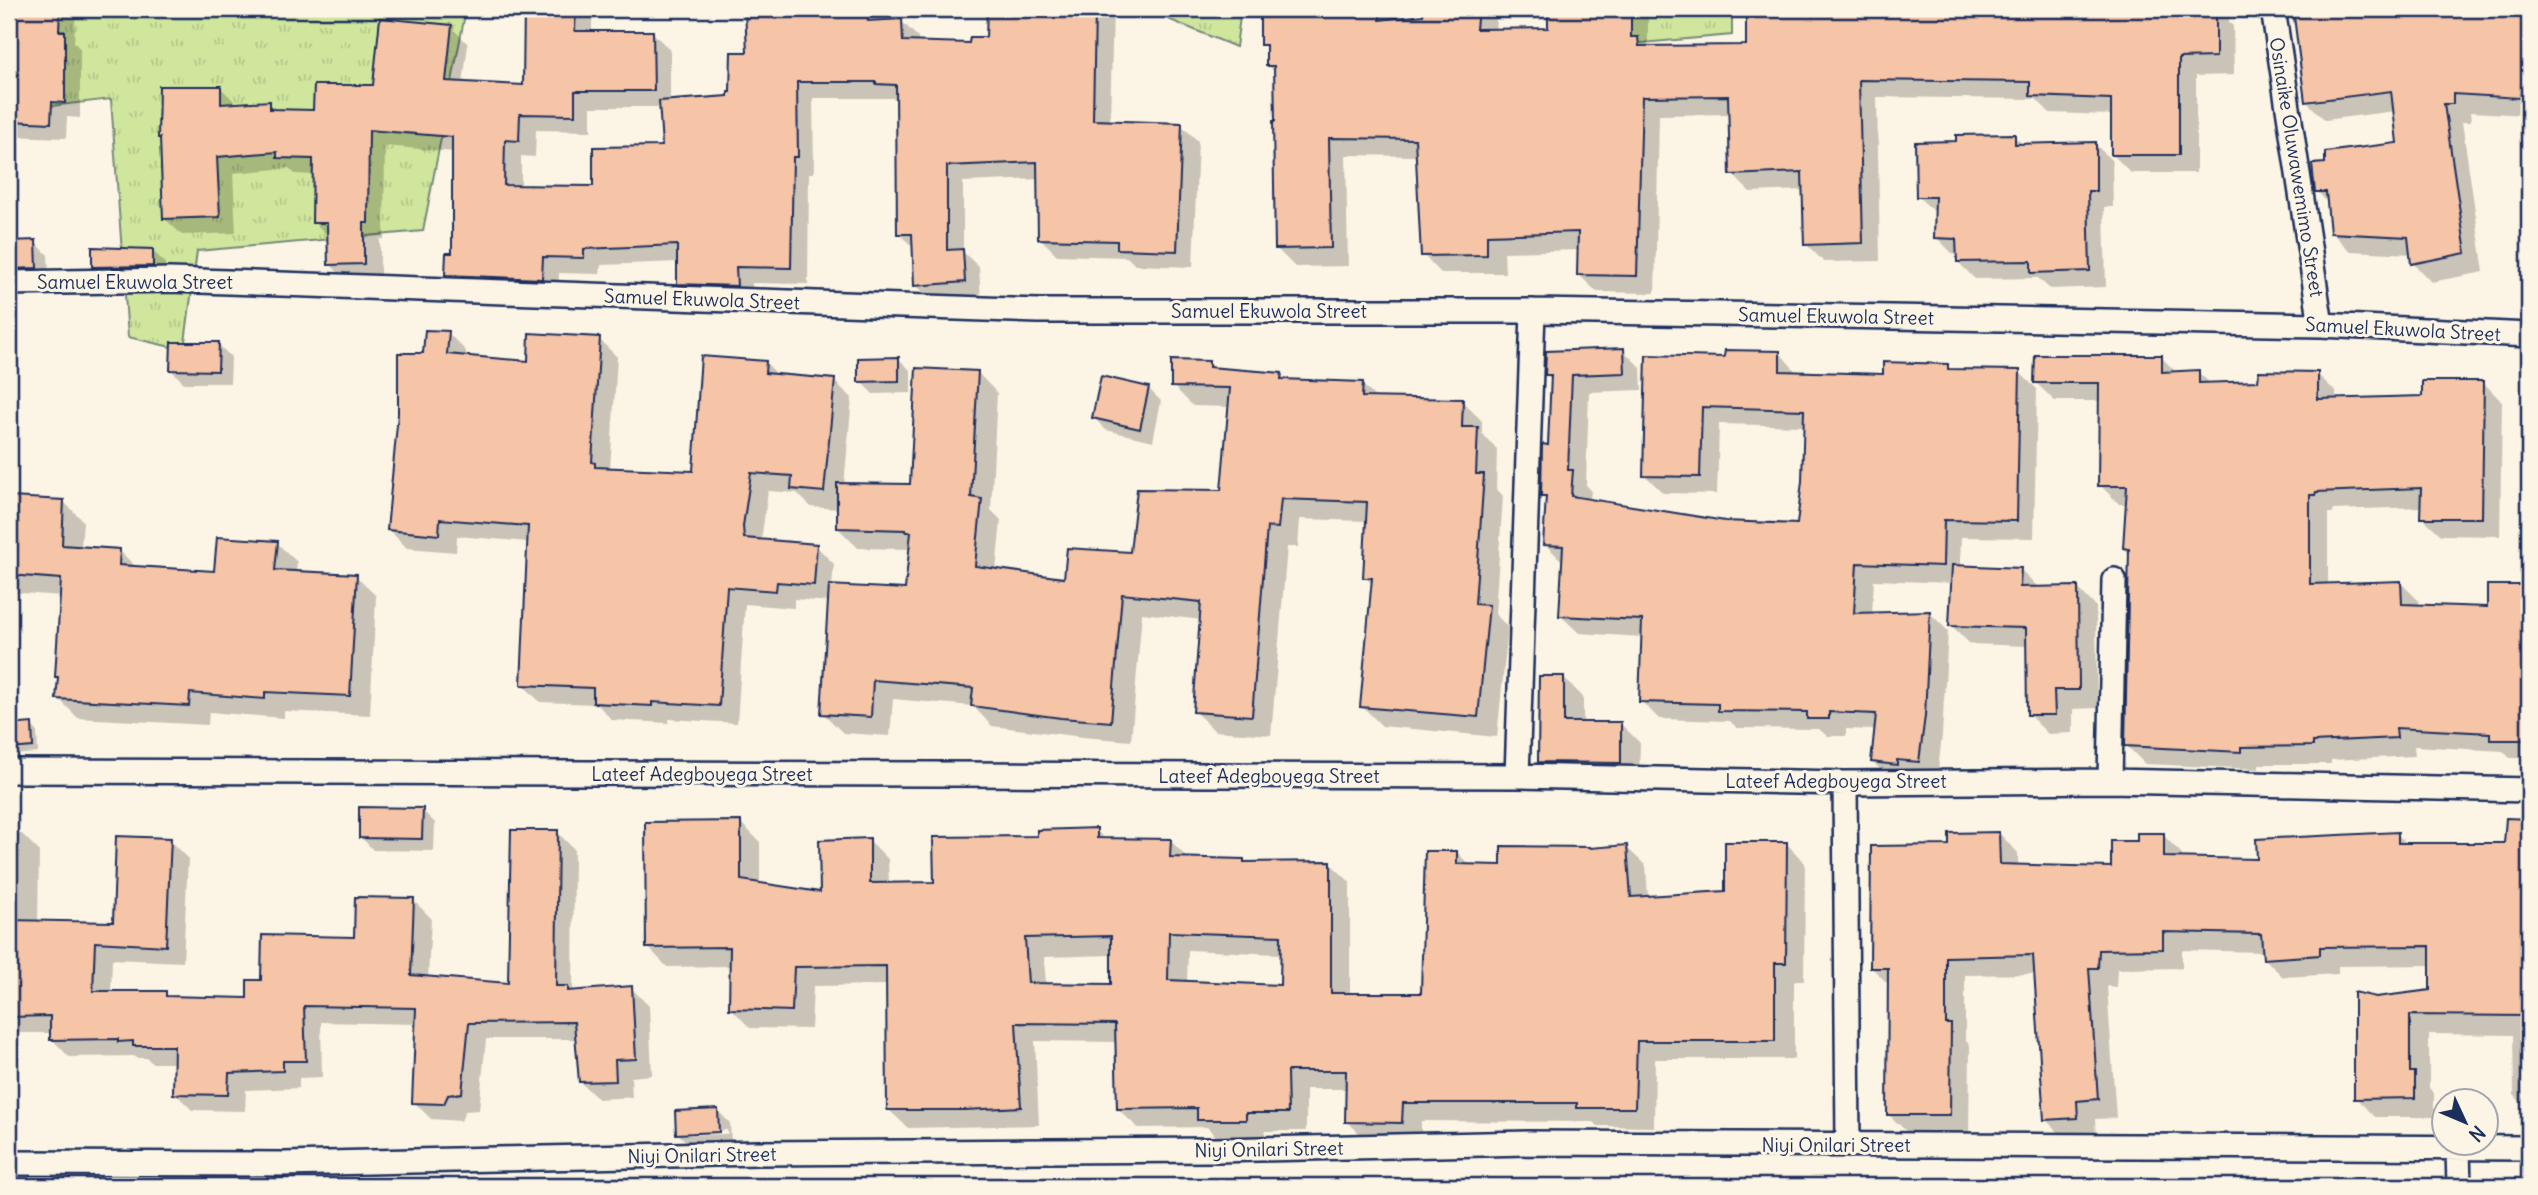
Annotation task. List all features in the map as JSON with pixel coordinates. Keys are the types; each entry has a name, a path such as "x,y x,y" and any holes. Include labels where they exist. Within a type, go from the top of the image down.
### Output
{"street":[{"name":"Osinaike Oluwawemimo Street","path":"2273,9 2321,325"},
{"name":"Samuel Ekuwola Street","path":"9,283 184,280 1039,311 1533,311 2321,325 2529,335"},
{"path":"1517,776 1533,311"},
{"path":"2109,781 2114,580"},
{"name":"Lateef Adegboyega Street","path":"9,771 1517,776 1845,782 2109,781 2529,790"},
{"path":"1845,782 1848,1145"},
{"name":"Niyi Onilari Street","path":"9,1163 272,1164 758,1153 1217,1150 1528,1143 2430,1149"},
{"name":"Niyi Onilari Street","path":"2500,1148 2529,1148"},
{"path":"2458,1156 2459,1186"}],"green space":[{"path":"9,9 466,9 423,231 197,251 184,350 128,337 111,99 9,111"},
{"path":"1144,9 1241,9 1236,47"},
{"path":"1597,9 1732,9 1732,35 1597,47"}],"building":[{"path":"9,9 60,9 59,31 65,31 65,103 52,102 51,123 9,121"},
{"path":"524,9 576,9 575,31 653,31 654,91 575,91 575,115 520,114 519,141 505,140 504,185 593,186 593,147 662,146 659,101 728,96 731,52 747,52 745,9 867,9 868,21 902,19 903,41 969,43 970,37 986,37 987,9 1095,9 1093,120 1182,123 1177,251 1117,249 1117,241 1038,239 1037,162 947,166 947,250 963,249 965,282 914,286 912,234 897,234 896,85 876,82 797,82 798,157 793,157 791,268 736,267 737,286 677,284 677,245 584,249 584,258 543,257 542,279 445,275 446,253 452,253 452,137 369,130 368,223 364,223 364,264 328,265 327,223 312,223 313,159 277,158 277,152 217,157 220,217 163,219 158,138 159,86 221,86 221,104 270,101 270,109 313,110 314,85 373,85 380,18 452,25 446,81 523,85"},
{"path":"1260,9 1380,9 1380,20 1423,15 1424,9 1478,9 1476,29 1548,28 1548,9 1631,9 1631,37 1638,37 1639,46 1746,45 1746,9 2216,9 2216,57 2179,58 2179,155 2111,155 2111,99 2030,96 2030,82 1859,80 1863,243 1804,245 1802,172 1730,175 1728,96 1642,97 1637,276 1577,275 1578,232 1487,235 1487,255 1421,256 1415,139 1329,138 1331,248 1275,249 1274,66 1266,66 1266,45 1260,45"},
{"path":"2293,9 2529,9 2520,98 2453,94 2453,104 2444,104 2466,253 2411,264 2408,237 2330,233 2326,192 2315,192 2312,164 2325,163 2325,152 2397,143 2391,91 2305,102"},
{"path":"2015,134 2015,144 2096,142 2096,191 2088,191 2090,271 2031,273 2031,261 1957,262 1956,239 1934,238 1935,197 1916,197 1915,142 1956,141 1956,135"},
{"path":"36,240 37,268 9,269 9,241"},
{"path":"92,247 153,249 153,266 92,267"},
{"path":"425,330 449,331 447,354 528,361 529,333 600,337 592,462 595,467 693,471 701,356 766,361 765,373 835,379 824,492 791,489 792,476 751,473 743,526 744,538 817,544 814,585 777,582 776,591 727,587 719,706 652,702 652,706 593,703 593,688 521,685 528,526 440,519 439,535 387,530 398,414 398,353 423,353"},
{"path":"171,342 219,342 218,371 170,370"},
{"path":"1624,348 1625,373 1572,375 1568,470 1573,470 1571,496 1725,521 1797,524 1802,481 1804,410 1702,407 1700,477 1643,476 1646,355 1724,357 1725,350 1780,351 1780,371 1883,374 1883,362 1948,364 1948,369 2020,370 2017,521 1944,520 1943,566 1857,563 1854,613 1930,611 1925,716 1919,762 1897,760 1897,765 1871,762 1876,714 1829,712 1829,719 1807,719 1807,712 1718,711 1718,704 1639,702 1642,620 1559,616 1563,546 1543,545 1546,496 1541,496 1542,444 1548,445 1551,375 1545,375 1546,351"},
{"path":"2035,355 2162,355 2162,372 2199,370 2199,383 2258,381 2259,371 2318,372 2318,399 2422,396 2422,381 2484,381 2482,518 2420,518 2421,488 2316,492 2315,495 2310,495 2310,584 2401,581 2402,604 2487,607 2487,585 2529,585 2529,740 2490,740 2490,733 2396,728 2397,738 2313,742 2313,746 2241,747 2241,752 2125,746 2129,549 2123,548 2127,486 2098,486 2099,383 2034,383"},
{"path":"899,357 899,381 858,382 858,358"},
{"path":"1171,360 1209,361 1209,367 1282,373 1281,379 1363,382 1362,397 1463,399 1462,427 1478,427 1476,474 1484,474 1475,604 1489,605 1478,717 1360,707 1372,578 1363,578 1367,502 1281,499 1278,528 1267,527 1252,716 1193,712 1201,602 1122,594 1111,722 971,706 973,688 873,680 871,717 821,714 829,585 905,589 911,532 837,528 837,483 910,484 916,368 978,371 971,497 982,499 975,566 1064,578 1067,548 1130,552 1137,489 1221,490 1230,388 1171,387"},
{"path":"1101,376 1149,387 1140,429 1092,418"},
{"path":"11,497 64,500 62,545 120,549 119,565 214,571 217,537 278,541 275,570 357,574 350,696 265,692 265,699 190,693 189,706 56,699 61,579 9,575"},
{"path":"1952,565 2021,568 2020,587 2078,586 2079,690 2054,690 2055,715 2027,715 2026,628 1949,626"},
{"path":"1539,676 1564,676 1564,722 1621,722 1621,763 1538,762"},
{"path":"32,723 33,747 9,749 9,725"},
{"path":"359,807 423,808 422,839 359,838"},
{"path":"2506,818 2529,819 2529,1016 2410,1015 2410,1072 2415,1072 2415,1098 2354,1099 2354,992 2376,997 2430,990 2430,946 2320,947 2320,955 2263,959 2261,934 2163,932 2163,949 2099,950 2098,968 2089,968 2098,1099 2077,1101 2078,1118 2044,1120 2033,955 1946,957 1946,1024 1951,1024 1950,1115 1887,1115 1888,968 1870,968 1871,846 1949,845 1949,833 1999,832 2000,864 2111,867 2111,841 2137,841 2137,833 2164,833 2164,857 2257,859 2256,839 2398,832 2398,843 2504,843"},
{"path":"741,821 741,880 820,892 819,840 870,838 870,883 934,882 933,837 1037,836 1037,830 1097,828 1097,838 1171,839 1170,857 1244,859 1244,862 1331,861 1331,993 1421,993 1425,851 1457,851 1457,864 1501,865 1501,846 1590,848 1627,845 1631,897 1725,891 1725,842 1787,842 1786,963 1775,963 1775,1041 1637,1041 1635,1108 1577,1108 1577,1103 1403,1103 1402,1123 1345,1122 1346,1071 1287,1071 1288,1113 1246,1113 1246,1120 1197,1120 1197,1108 1117,1109 1115,1024 1016,1023 1021,1107 887,1110 886,966 794,967 792,1011 729,1009 730,947 646,948 645,822","holes":["1169,932 1281,936 1280,985 1168,980","1111,936 1111,984 1028,983 1025,938"]},
{"path":"511,830 558,830 556,986 568,986 568,991 632,986 636,1059 615,1060 616,1081 579,1082 574,1022 469,1023 462,1093 448,1095 444,1104 412,1103 416,1008 304,1006 306,1061 283,1061 283,1071 229,1073 228,1095 173,1094 174,1046 133,1046 133,1041 118,1042 118,1039 50,1040 50,1016 9,1017 9,920 113,922 116,836 171,838 166,946 95,942 93,991 166,991 166,996 247,998 247,980 261,980 262,935 354,937 355,897 414,898 411,975 508,983"},
{"path":"718,1109 719,1132 676,1134 675,1111"}]}
